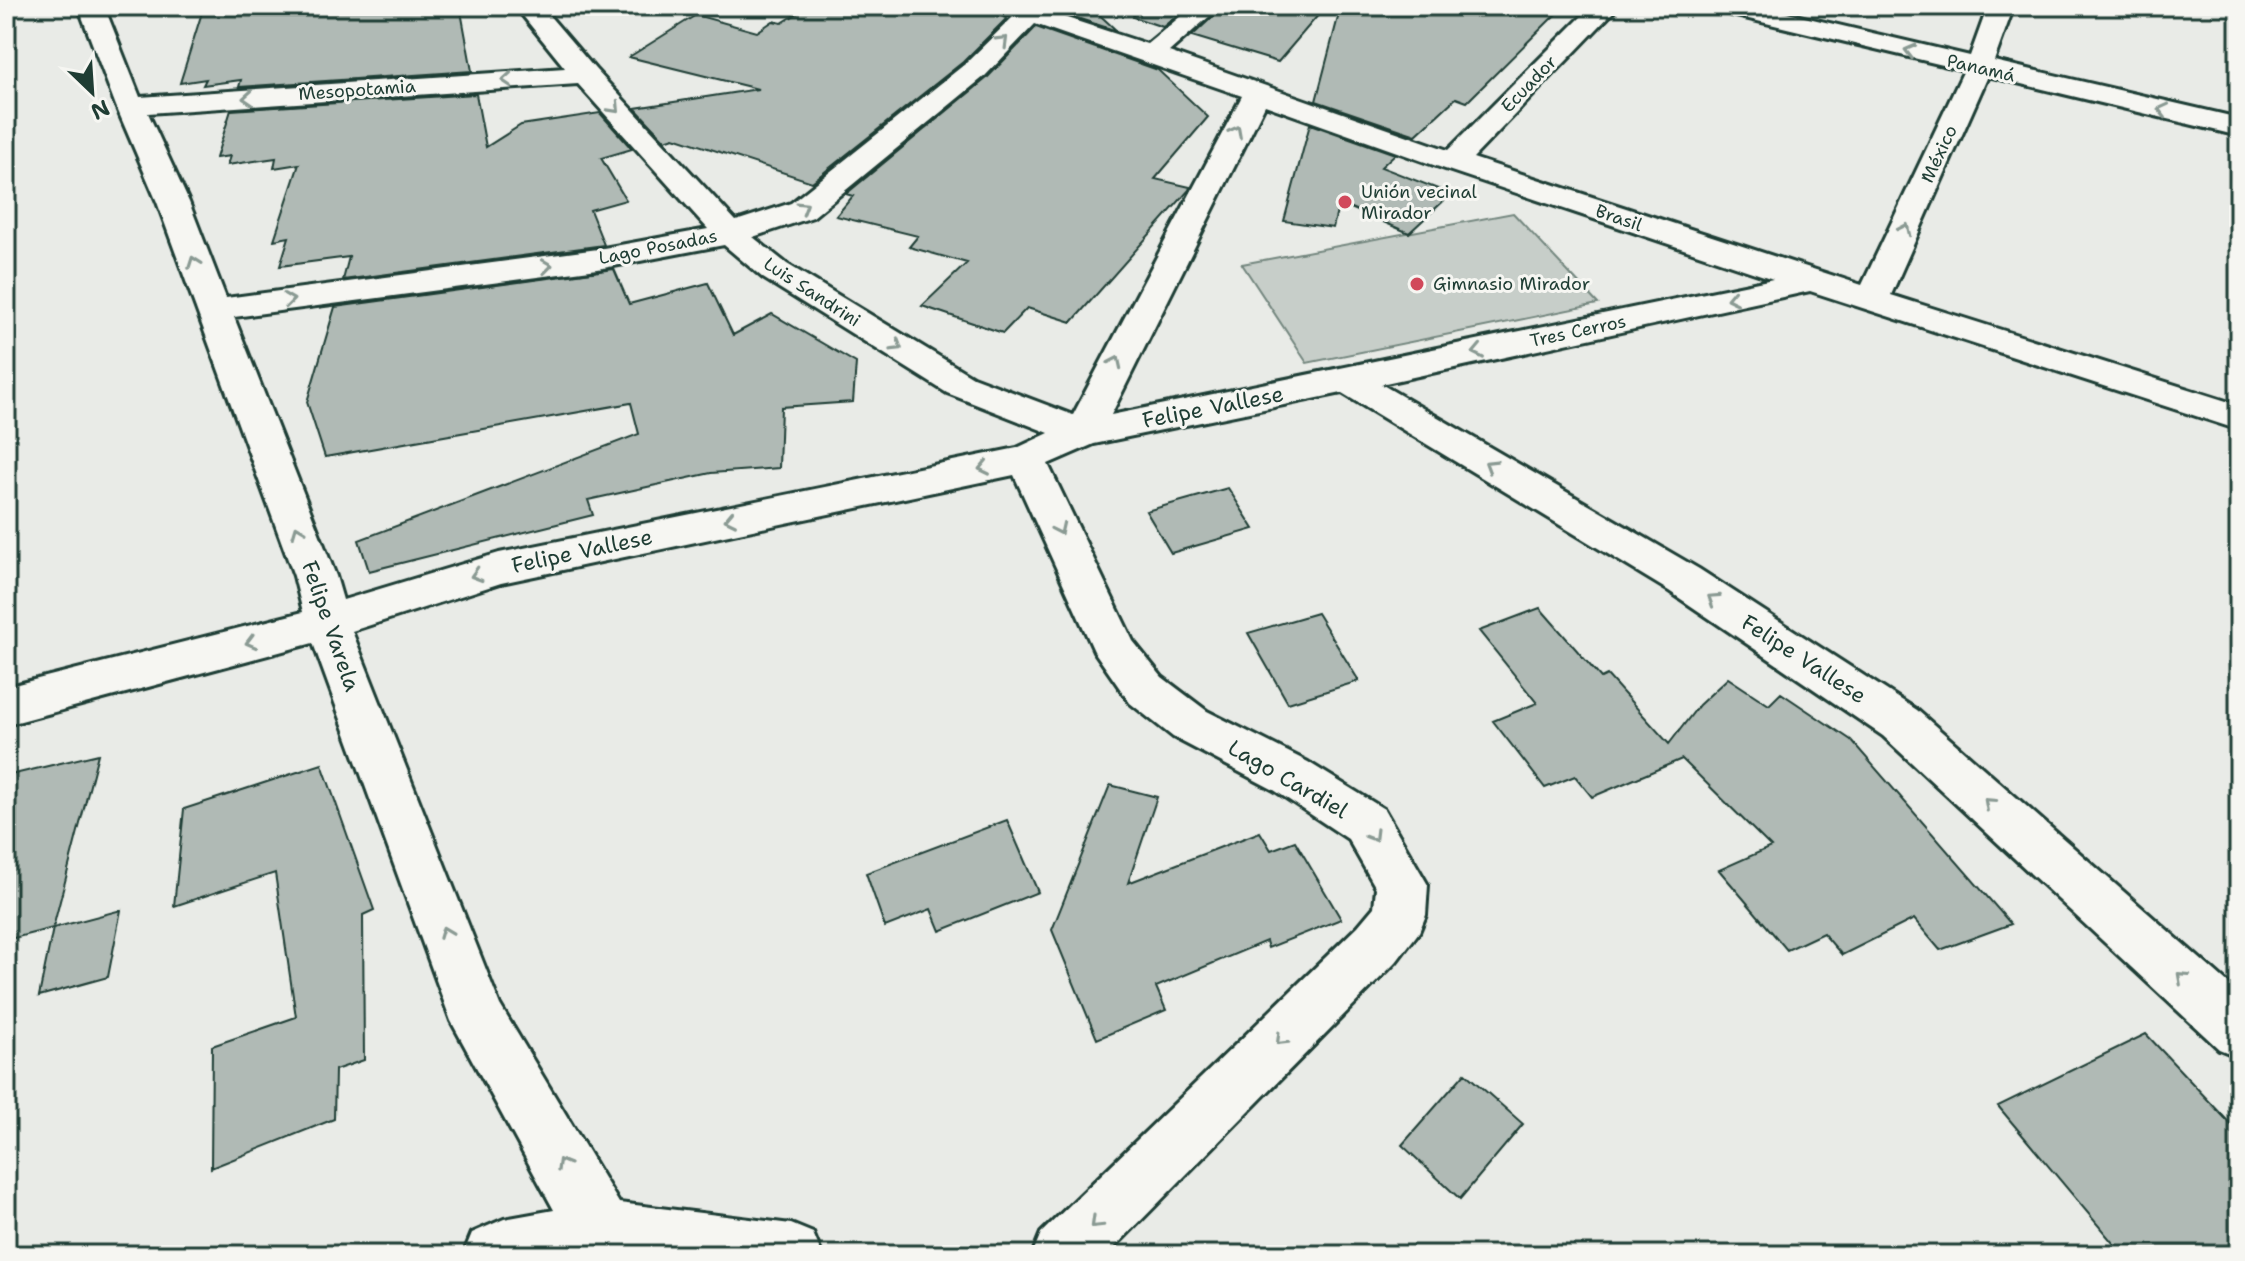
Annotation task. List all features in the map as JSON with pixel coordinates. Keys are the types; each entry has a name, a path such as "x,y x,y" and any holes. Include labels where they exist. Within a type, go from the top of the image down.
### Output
{"street":[{"name":"Felipe Varela","path":"91,6 130,106 173,202 315,576 327,622 479,1021 601,1232"},
{"name":"Luis Sandrini","path":"528,6 585,75 730,234 775,271 960,385 1084,433"},
{"path":"1151,54 1208,6"},
{"name":"Ecuador","path":"1453,162 1606,6"},
{"name":"Panamá","path":"1724,6 2239,127"},
{"name":"México","path":"1872,300 1979,67 2001,6"},
{"name":"Brasil","path":"1017,10 1151,54 1257,95 1809,281 2239,418"},
{"name":"Lago Posadas","path":"212,310 598,259 730,234 802,210 975,70 1017,10"},
{"name":"Mesopotamia","path":"130,106 585,75"},
{"path":"1084,433 1121,351 1188,228 1233,134 1257,95"},
{"name":"Tres Cerros","path":"1347,380 1809,281"},
{"name":"Felipe Vallese","path":"6,706 327,622 499,568 1026,459 1084,433 1347,380 1684,580 1900,723 2239,1030"},
{"name":"Lago Cardiel","path":"1026,459 1116,651 1146,690 1190,724 1291,776 1366,824 1402,885 1400,915 1377,944 1063,1255"},
{"path":"494,1255 504,1250 601,1232 791,1255"}],"shaded area":[{"name":"Gimnasio Mirador","path":"1513,213 1598,304 1307,363 1242,264"}],"building":[{"path":"204,6 460,6 472,71 239,87 241,80 203,85 206,79 180,83"},
{"path":"809,6 988,6 994,14 1007,18 963,62 812,182 674,137 665,140 635,108 758,89 629,57 696,15 757,32 773,21 782,23"},
{"path":"1040,6 1090,6 1117,31"},
{"path":"1135,6 1188,6 1163,27 1133,17"},
{"path":"1224,6 1326,6 1278,62 1192,36"},
{"path":"1341,6 1564,6 1467,102 1456,98 1416,135 1316,101"},
{"path":"1036,27 1158,70 1208,117 1155,179 1190,187 1189,190 1072,322 1027,308 1003,333 922,306 967,263 909,247 918,236 836,216 853,196 846,194 987,78"},
{"path":"476,94 486,147 521,125 600,113 632,149 601,158 626,200 590,210 604,245 343,280 349,257 280,266 289,237 274,240 299,164 274,168 276,158 227,165 230,156 216,158 231,110"},
{"path":"1310,124 1395,154 1381,167 1451,194 1409,233 1339,203 1333,228 1284,221"},
{"path":"614,269 629,304 708,283 733,335 772,314 856,363 853,402 781,407 779,468 711,473 588,500 593,515 369,571 359,540 639,434 631,403 325,457 307,402 335,307"},
{"path":"1228,488 1254,529 1171,553 1146,511"},
{"path":"1540,608 1601,678 1607,675 1669,744 1699,705 1728,678 1769,705 1781,693 1851,740 2011,924 1940,950 1914,919 1842,955 1823,933 1787,950 1719,870 1771,847 1682,759 1592,797 1575,776 1545,788 1493,721 1537,703 1479,631"},
{"path":"1317,613 1359,681 1288,703 1248,633"},
{"path":"98,754 53,928 6,940 6,776"},
{"path":"322,764 374,910 363,915 364,1060 335,1070 334,1119 211,1168 212,1046 296,1017 275,873 174,906 184,809"},
{"path":"1110,785 1157,797 1128,883 1260,832 1271,850 1295,841 1341,919 1268,948 1266,941 1156,987 1166,1010 1097,1039 1052,930"},
{"path":"1007,820 1038,892 940,931 931,909 885,927 866,873"},
{"path":"121,910 108,977 39,996 53,928"},
{"path":"2146,1034 2239,1133 2239,1255 2123,1255 1998,1106"},
{"path":"1465,1073 1523,1124 1460,1199 1402,1145"}],"place":[{"name":"Unión vecinal Mirador","path":"1345,202"},
{"name":"Gimnasio Mirador","path":"1417,284"}]}
